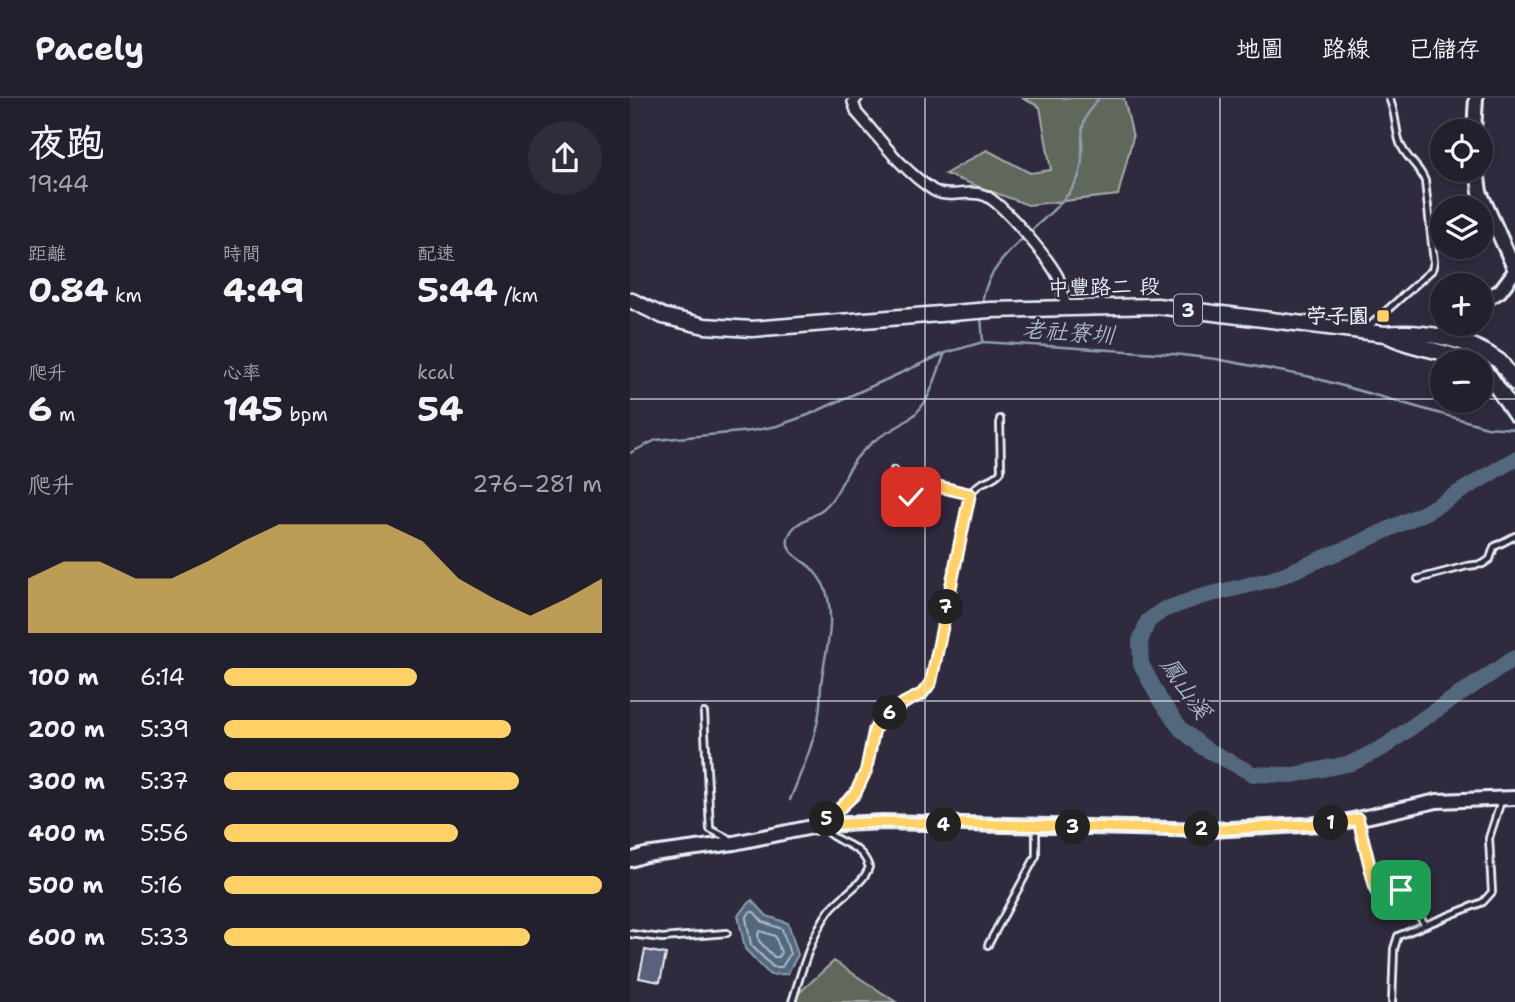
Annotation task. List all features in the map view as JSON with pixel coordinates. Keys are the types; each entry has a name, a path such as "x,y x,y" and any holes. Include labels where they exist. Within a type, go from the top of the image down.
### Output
{"main road":[{"name":"中豐路二 段","path":"630,300 663,316 705,326 752,329 990,310 1157,306 1363,332 1404,332 1441,337 1485,353 1501,363 1515,383"},
{"name":"中豐路二 段","path":"1385,334 1402,344 1430,350"},
{"path":"1493,383 1515,414"}],"street":[{"path":"858,98 853,102 856,113 910,171 935,192 968,192 987,196 1032,239 1058,276 1066,308"},
{"path":"1475,119 1476,98"},
{"path":"1479,182 1480,192 1515,271 1500,291 1493,295"},
{"path":"630,860 645,855 734,843 822,825 883,822 1212,830 1339,823 1437,801 1515,798"}],"lane":[{"path":"1363,332 1432,270 1434,262 1425,181 1421,170 1400,143 1389,98"},
{"path":"792,1002 810,948 827,914 840,897 859,883 869,867 854,846 831,837 822,825 855,794 866,771 874,731 878,724 904,703 922,694 931,682 970,494 981,482 997,477 1001,471 1000,419"},
{"path":"894,470 911,497 917,498 941,487 970,494"},
{"path":"1418,579 1483,564 1490,559 1494,547 1515,536"},
{"path":"704,713 710,829 730,838 734,843"},
{"path":"1392,1002 1395,940 1402,933 1426,926 1489,899 1493,884 1489,838 1501,800"},
{"path":"1358,819 1376,891 1382,896 1404,891 1426,926"},
{"path":"988,945 1036,856 1036,826"},
{"path":"630,934 662,938 727,933"}],"shaded area":[{"path":"1022,98 1124,98 1133,137 1118,195 1028,205 945,174 987,150 1030,173 1051,170 1040,107"},
{"path":"834,961 896,1002 789,1002"}],"water":[{"path":"752,900 767,916 788,923 798,955 787,974 770,975 745,949 738,915"}],"building":[{"path":"645,950 666,954 660,982 639,978"}],"waterway":[{"path":"982,305 986,288 1005,257 1061,203 1077,181 1081,166 1084,122 1099,98"},
{"path":"981,316 983,342"},
{"name":"老社寮圳","path":"630,453 656,440 777,426 808,415 945,353 983,342 1216,359 1311,377 1487,427 1515,429"},
{"path":"790,800 817,725 830,619 826,590 810,566 792,553 788,545 790,533 796,525 819,512 831,501 855,460 864,450 918,411 931,391 945,353"},
{"name":"鳳山溪","path":"1515,459 1426,512 1348,548 1273,579 1200,597 1163,610 1148,621 1140,641 1141,664 1160,700 1181,729 1204,748 1253,774 1293,775 1352,763 1384,747 1515,658"}],"place":[{"name":"苧子園","path":"1383,316"}],"route":[{"path":"911,497 917,498 941,487 970,494 931,682 922,694 904,703 878,724 874,731 866,771 855,794 822,825 883,822 1212,830 1339,823 1358,819 1378,895 1401,890"}]}
